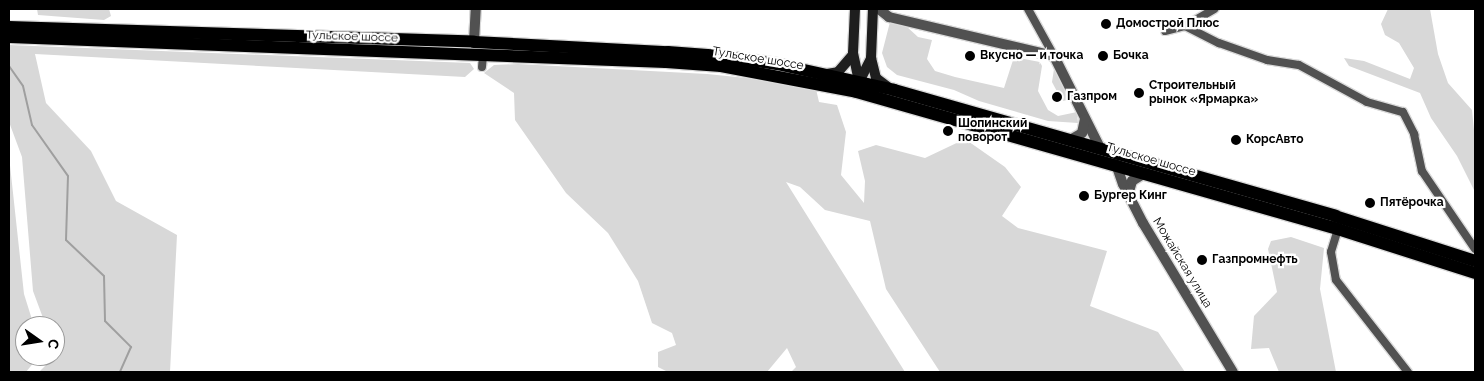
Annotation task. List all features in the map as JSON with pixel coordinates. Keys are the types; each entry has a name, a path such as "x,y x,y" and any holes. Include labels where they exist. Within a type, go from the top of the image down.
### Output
{"main road":[{"path":"855,9 853,55 858,87"},
{"path":"872,9 871,58 876,78 894,90"},
{"path":"854,21 872,22"},
{"name":"Тульское шоссе","path":"9,27 474,42 721,56 827,74 858,87 1338,229 1475,273"},
{"name":"Тульское шоссе","path":"9,38 482,61 666,62 721,66 858,87 894,90 1335,216 1475,261"},
{"path":"827,74 838,72 853,55"},
{"path":"858,87 871,58"}],"street":[{"path":"474,42 476,9"},
{"path":"879,9 889,17 1054,56"},
{"path":"1028,9 1100,148"},
{"path":"1166,31 1184,26 1214,9"},
{"path":"1184,26 1219,43 1267,60 1299,65 1367,102 1403,112 1414,134 1422,171 1475,249"},
{"path":"1070,140 1082,134 1085,118"},
{"name":"Можайская улица","path":"1116,164 1128,194 1233,372"},
{"path":"1128,194 1132,181 1145,173"},
{"path":"1338,229 1331,252 1336,280 1408,372"}],"shaded area":[{"path":"37,9 109,9 111,16 104,20 38,15"},
{"path":"1388,9 1430,9 1438,54 1448,83 1472,110 1475,140 1475,192 1457,156 1431,118 1420,93 1349,66 1344,58 1364,61 1410,79 1414,68 1399,43 1385,35 1381,24"},
{"path":"890,22 906,26 918,37 932,40 927,59 935,71 955,77 1004,88 1014,57 1040,62 1042,66 1038,91 1048,110 1058,116 1077,112 1078,123 1048,121 979,101 954,90 897,75 887,67 882,53"},
{"path":"9,45 470,63 474,69 465,77 35,54 46,103 91,151 116,201 177,235 170,372 39,372 45,366 65,366 65,316 42,316 33,291 22,157 9,122"},
{"path":"518,64 707,74 766,80 816,89 819,102 837,105 846,132 841,175 864,203 865,181 858,151 876,145 925,158 965,139 1005,167 1021,187 1002,216 1018,228 1107,251 1090,306 1158,332 1185,372 940,372 886,289 870,221 825,210 800,187 786,182 905,372 791,372 796,367 787,348 767,372 668,372 658,367 658,352 676,345 672,333 652,323 638,281 608,233 566,193 515,120 514,93 484,73 494,65"},
{"path":"1054,69 1069,100 1062,101 1052,82"},
{"path":"9,156 24,294 31,316 15,316 15,366 31,366 26,372 9,372"},
{"path":"1291,237 1324,248 1320,289 1336,372 1279,372 1269,348 1251,349 1254,316 1277,292 1268,249 1271,241"}],"waterway":[{"path":"9,66 23,86 32,125 68,176 66,240 104,276 105,321 131,347 120,372"}],"place":[{"name":"Домострой Плюс","path":"1106,24"},
{"name":"Вкусно — и точка","path":"970,56"},
{"name":"Бочка","path":"1103,56"},
{"name":"Строительный рынок «Ярмарка»","path":"1139,93"},
{"name":"Газпром","path":"1057,97"},
{"name":"Шопинский поворот","path":"948,131"},
{"name":"КорсАвто","path":"1236,140"},
{"name":"Бургер Кинг","path":"1084,196"},
{"name":"Пятёрочка","path":"1370,203"},
{"name":"Газпромнефть","path":"1202,260"}]}
